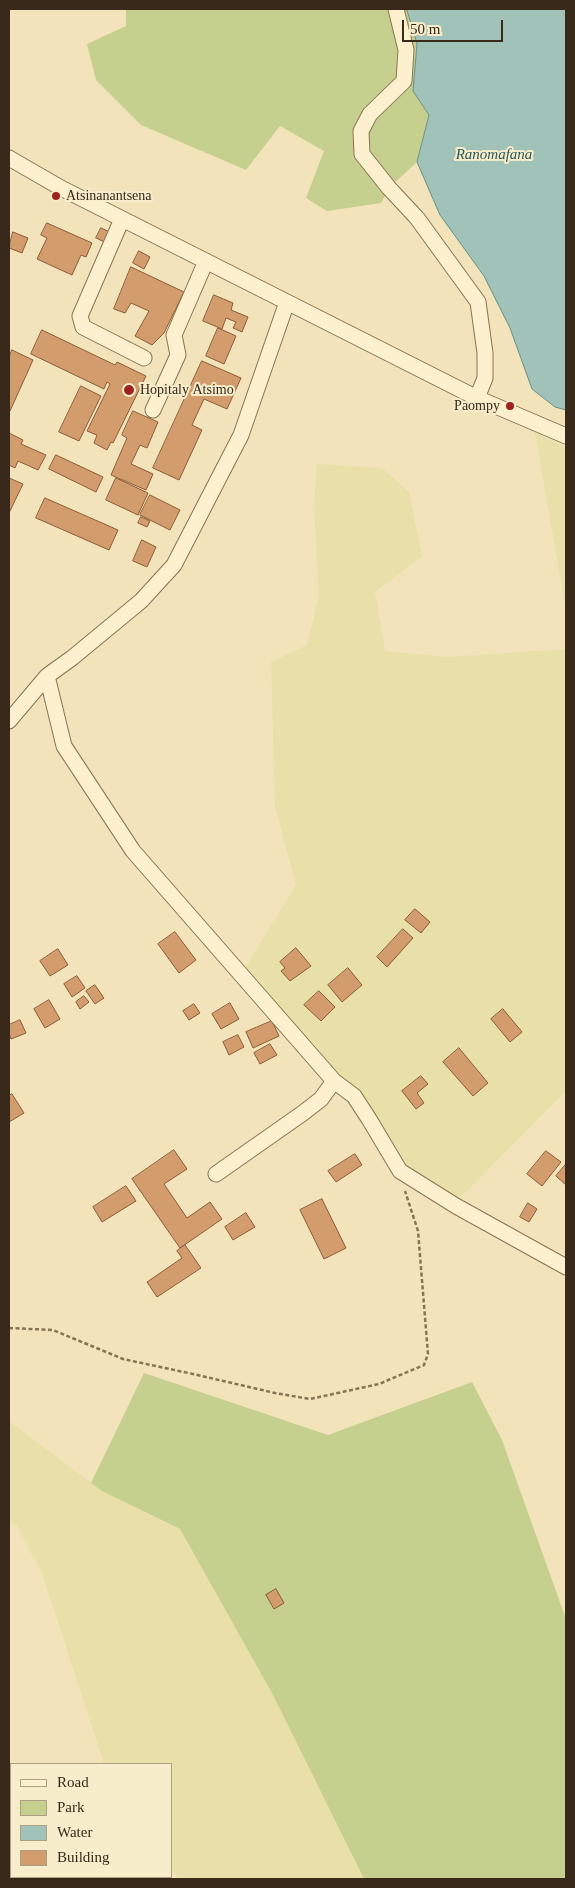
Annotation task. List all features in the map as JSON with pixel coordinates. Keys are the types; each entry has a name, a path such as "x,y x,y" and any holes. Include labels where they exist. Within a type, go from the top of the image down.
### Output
{"street":[{"path":"396,9 406,50 404,81 370,114 361,131 362,154 389,188 417,218 478,302 485,378 477,398"},
{"path":"9,158 61,188 477,398 566,436"},
{"path":"122,219 80,316 83,327 144,358"},
{"path":"153,410 178,355 174,335 206,261"},
{"path":"9,721 47,676 142,601 174,565 241,435 287,302"},
{"path":"47,676 64,746 133,851 334,1081 354,1096 400,1171 456,1206 566,1267"},
{"path":"216,1174 321,1099 334,1081"}],"path":[{"path":"9,1328 53,1330 123,1360 193,1374 275,1394 310,1399 379,1384 424,1365 428,1354 418,1231 400,1171"}],"shaded area":[{"path":"535,432 566,448 566,611"},
{"path":"317,464 382,468 409,492 422,556 375,592 385,651 447,657 566,649 566,1091 457,1201 400,1178 353,1100 242,973 296,885 275,807 271,662 307,645 319,595 314,506"},
{"path":"9,1421 102,1491 180,1529 273,1695 364,1879 179,1879 172,1871 172,1763 104,1763 43,1576 17,1526 9,1520"}],"green space":[{"path":"126,9 407,9 417,44 413,91 429,115 417,162 389,188 381,203 327,211 306,198 324,151 280,126 246,170 141,125 96,80 87,44 126,26"},
{"path":"144,1373 328,1435 472,1382 502,1440 566,1619 566,1879 364,1879 273,1695 180,1529 102,1491 91,1483"}],"water":[{"name":"Ranomafana","path":"407,9 566,9 566,410 555,407 532,389 510,328 484,276 440,215 417,162 429,115 413,91 417,44"}],"building":[{"path":"47,223 92,243 86,257 81,255 72,275 37,259 47,238 41,235"},
{"path":"101,228 114,234 109,244 96,238"},
{"path":"13,232 28,238 22,253 9,248"},
{"path":"139,251 150,257 144,269 133,263"},
{"path":"131,267 184,292 164,333 152,345 135,336 149,311 131,303 125,313 114,309"},
{"path":"214,295 233,303 231,310 248,317 242,332 233,328 236,322 226,318 222,329 203,321"},
{"path":"218,328 236,336 224,364 206,356"},
{"path":"42,330 115,365 117,362 146,376 113,443 111,442 107,450 94,443 97,435 87,431 110,384 107,382 104,389 31,354"},
{"path":"12,350 33,360 10,411 9,358"},
{"path":"202,361 241,378 227,409 204,399 192,425 202,430 179,480 153,468"},
{"path":"81,386 101,396 79,441 59,432"},
{"path":"133,411 158,422 147,448 140,445 131,464 153,474 146,490 111,475 127,438 122,435"},
{"path":"9,433 23,440 21,444 46,455 38,470 18,461 15,468 9,465"},
{"path":"56,455 103,477 96,492 49,469"},
{"path":"9,478 23,484 9,513"},
{"path":"116,478 148,493 138,515 106,500"},
{"path":"150,495 180,510 170,530 140,515"},
{"path":"45,498 118,530 109,550 36,518"},
{"path":"141,517 150,521 147,527 138,523"},
{"path":"142,540 156,547 147,567 133,561"},
{"path":"415,909 430,922 421,933 405,920"},
{"path":"403,929 413,938 387,967 377,957"},
{"path":"175,932 196,960 179,973 158,944"},
{"path":"296,948 311,966 290,981 281,971 285,968 280,962"},
{"path":"58,949 68,965 50,976 40,961"},
{"path":"348,968 362,985 342,1002 328,985"},
{"path":"77,976 85,988 72,997 64,984"},
{"path":"95,985 104,998 95,1004 86,991"},
{"path":"319,991 335,1007 321,1021 304,1005"},
{"path":"84,996 89,1002 80,1009 76,1002"},
{"path":"49,1000 60,1019 45,1028 34,1009"},
{"path":"230,1003 239,1019 221,1029 212,1014"},
{"path":"194,1004 200,1013 189,1020 183,1011"},
{"path":"503,1009 522,1032 510,1042 491,1019"},
{"path":"20,1020 26,1033 11,1039 9,1025"},
{"path":"272,1021 279,1036 253,1048 246,1032"},
{"path":"238,1035 244,1047 229,1055 223,1042"},
{"path":"270,1044 277,1055 260,1064 254,1053"},
{"path":"459,1048 488,1083 473,1096 443,1062"},
{"path":"421,1076 428,1084 417,1093 424,1103 416,1109 402,1091"},
{"path":"12,1094 24,1113 9,1122 9,1096"},
{"path":"174,1150 187,1169 164,1184 187,1218 210,1202 222,1219 180,1248 132,1179"},
{"path":"546,1151 561,1162 542,1186 527,1174"},
{"path":"355,1154 362,1165 336,1182 328,1171"},
{"path":"566,1164 566,1185 556,1176"},
{"path":"126,1186 136,1201 102,1222 93,1207"},
{"path":"322,1199 346,1248 324,1259 300,1210"},
{"path":"528,1203 537,1209 529,1222 520,1217"},
{"path":"246,1213 255,1227 233,1240 225,1227"},
{"path":"185,1245 201,1268 157,1297 147,1282 182,1258 177,1251"},
{"path":"276,1589 284,1603 274,1609 266,1595"}],"place":[{"name":"Atsinanantsena","path":"56,196"},
{"name":"Hopitaly Atsimo","path":"129,390"},
{"name":"Paompy","path":"510,406"}]}
